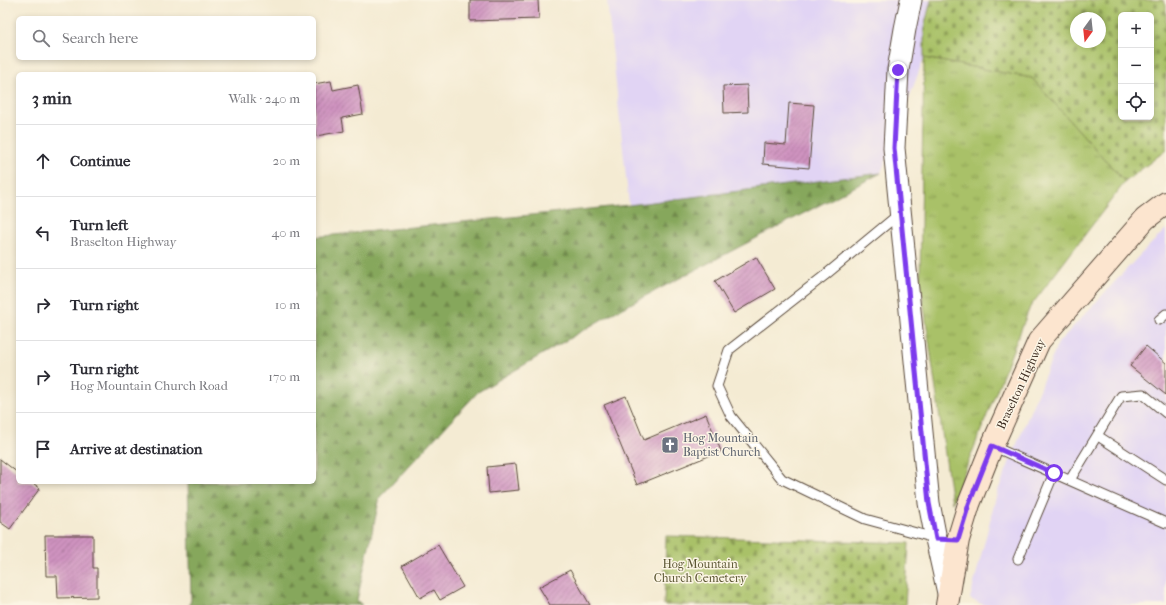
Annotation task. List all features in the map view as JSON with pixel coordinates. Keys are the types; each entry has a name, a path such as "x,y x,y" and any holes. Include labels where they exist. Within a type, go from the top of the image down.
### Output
{"main road":[{"name":"Braselton Highway","path":"948,599 947,539 969,504 992,446 1039,341 1145,219 1166,203"}],"street":[{"path":"911,0 904,29 898,70 894,148 929,503 947,539"}],"lane":[{"path":"900,213 824,276 729,350 716,386 731,416 782,478 865,519 947,539"},
{"path":"1159,320 1166,314"},
{"path":"1070,480 1121,396 1143,394 1166,413"},
{"path":"1098,436 1166,480"},
{"path":"992,446 1166,523"},
{"path":"1018,560 1054,473"}],"shaded area":[{"path":"607,0 931,0 924,28 924,58 881,173 704,197 629,205"},
{"path":"1166,229 1166,605 984,605 970,599 997,493 1058,343"}],"green space":[{"path":"931,0 1163,0 1166,5 1166,150 1125,182 1032,78 924,58 924,28"},
{"path":"924,58 1032,78 1125,182 1030,307 952,503 920,278"},
{"path":"881,173 611,314 478,392 380,497 357,600 362,605 189,605 191,600 188,484 316,484 316,237 629,205"},
{"name":"Hog Mountain Church Cemetery","path":"666,536 909,543 905,605 664,605"}],"building":[{"path":"470,0 538,0 539,19 470,21"},
{"path":"331,81 333,90 358,85 363,114 342,118 344,131 316,136 316,84"},
{"path":"747,85 748,112 724,113 723,86"},
{"path":"789,103 814,105 809,168 763,164 764,143 786,145"},
{"path":"756,257 775,289 734,313 715,281"},
{"path":"1146,346 1166,363 1166,395 1130,366"},
{"name":"Hog Mountain Baptist Church","path":"626,396 644,440 706,414 721,451 637,485 604,405"},
{"path":"0,459 16,471 16,484 34,484 40,488 10,529 0,522"},
{"path":"516,464 519,490 489,493 487,467"},
{"path":"45,535 93,535 93,568 97,568 97,597 58,598 57,576 46,576"},
{"path":"438,545 463,587 440,600 434,590 420,598 402,566"},
{"path":"570,570 590,605 550,605 539,587"}],"place":[{"name":"Hog Mountain Baptist Church","path":"670,445"}],"route":[{"path":"898,70 894,148 929,503 936,539 958,540 969,504 992,446 1054,473"}]}
